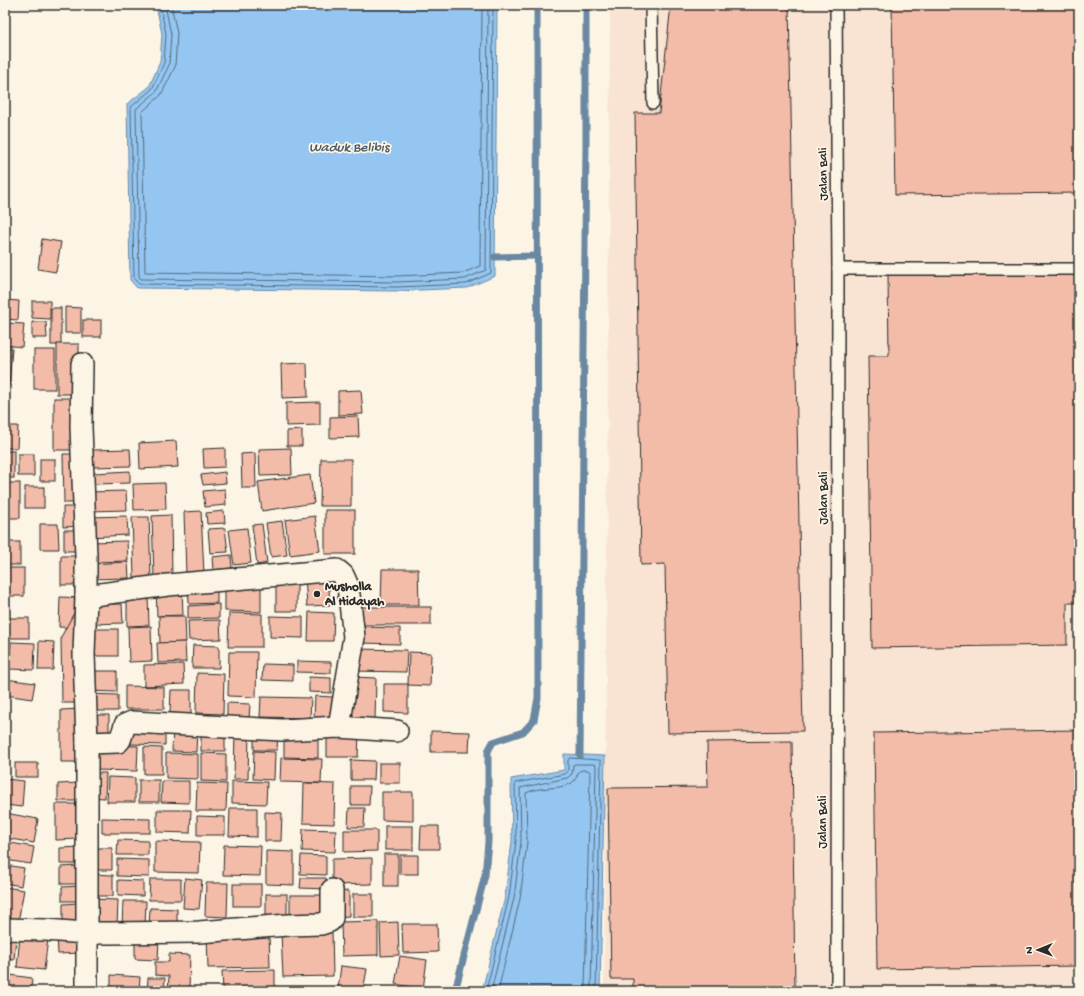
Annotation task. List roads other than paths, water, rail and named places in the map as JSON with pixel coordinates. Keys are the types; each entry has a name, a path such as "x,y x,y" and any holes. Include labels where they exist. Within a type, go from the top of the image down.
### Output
{"street":[{"path":"82,364 81,427 86,556 84,654 87,742 87,991"},
{"path":"86,596 168,585 337,570 344,575 348,586 354,637 339,727"},
{"path":"87,742 118,742 120,740 124,725 132,722 282,730 339,727 397,731"},
{"path":"5,929 86,933 199,932 326,923 332,918 332,890"}],"lane":[{"path":"651,5 653,103"},
{"name":"Jalan Bali","path":"836,5 838,269 837,991"},
{"path":"838,269 1079,270"}],"water":[{"name":"Waduk Belibis","path":"156,5 497,5 495,276 467,288 397,291 137,288 130,280 127,104 149,87 160,62 162,34"},
{"path":"564,754 605,756 600,991 482,991 505,897 512,841 511,779 564,770"}],"waterway":[{"path":"455,991 485,875 488,842 488,751 493,742 523,732 534,720 538,698 537,5"},
{"path":"580,755 586,5"},
{"path":"495,257 537,256"}],"place":[{"name":"Musholla Al Hidayah","path":"317,594"}]}
